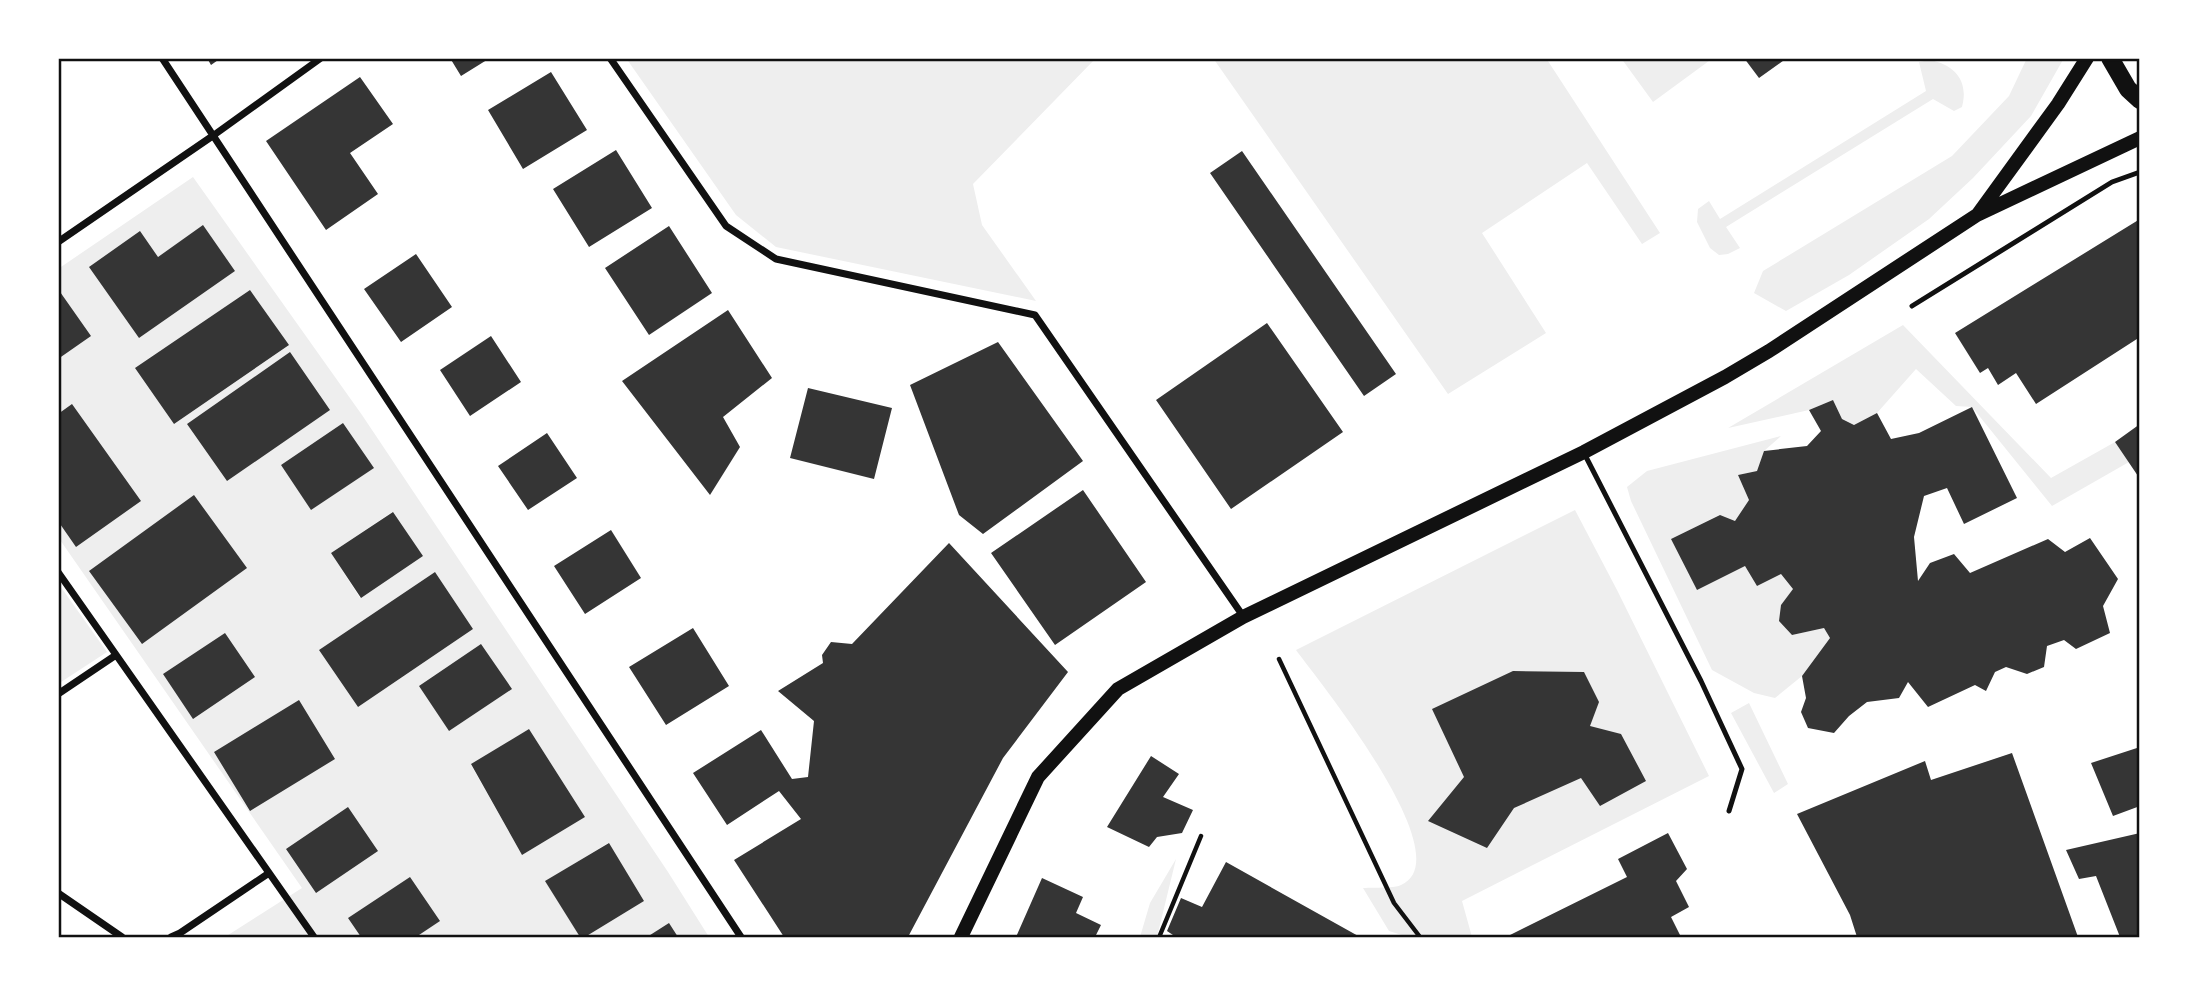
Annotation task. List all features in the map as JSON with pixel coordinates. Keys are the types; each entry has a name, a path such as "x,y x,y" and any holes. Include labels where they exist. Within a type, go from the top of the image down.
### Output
{"main road":[{"path":"1977,215 2058,104 2087,58"},
{"path":"2110,58 2127,89 2140,100"},
{"path":"961,937 1038,778 1118,689 1243,617 1584,452 1769,351 1977,215 2140,138"}],"street":[{"path":"162,58 741,937"},
{"path":"58,242 321,58"},
{"path":"610,58 726,226 776,258 1035,316 1243,617"},
{"path":"58,572 314,937"},
{"path":"58,694 116,655"},
{"path":"171,937 269,873"},
{"path":"58,892 122,937"}],"lane":[{"path":"1912,306 2112,182 2140,172"},
{"path":"1584,452 1701,681 1742,769 1729,811"}],"path":[{"path":"1279,659 1394,903 1420,937"},
{"path":"1161,937 1201,836"}],"shaded area":[{"path":"626,58 1096,58 973,184 982,225 1036,301 776,247 736,215"},
{"path":"1213,58 1546,58 1660,233 1642,244 1587,163 1482,233 1546,333 1448,394"},
{"path":"1621,58 1713,58 1653,102"},
{"path":"2027,58 2064,58 2031,116 1973,178 1929,219 1849,275 1786,311 1754,293 1763,271 1952,156 2009,96"},
{"path":"1930,60 1947,66 1958,76 1963,89 1962,107 1954,111 1933,99 1726,227 1740,248 1719,255 1710,248 1697,222 1698,209 1709,201 1720,219 1926,91 1919,62"},
{"path":"193,177 362,415 709,937 678,937 669,924 647,937 585,937 644,901 608,843 546,881 580,937 225,937 302,888 58,537 58,269","holes":["203,226 235,271 139,338 90,267 158,257","250,290 288,346 174,424 136,368","343,423 373,468 311,509 281,465","392,512 423,556 360,598 331,553","435,572 473,629 358,707 319,650","420,686 511,689 449,731","529,729 585,817 522,855 471,765"]},
{"path":"1903,325 2051,478 2115,442 2129,462 2052,506 1972,407 1956,406 1916,369 1877,413 1854,425 1842,419 1833,400 1809,410 1728,428"},
{"path":"1781,436 1764,451 1757,471 1738,475 1749,500 1735,521 1719,515 1672,539 1697,590 1745,566 1757,586 1781,574 1793,589 1781,605 1780,621 1792,635 1824,628 1830,638 1802,676 1775,698 1754,693 1712,670 1631,501 1627,487 1647,471"},
{"path":"1575,510 1709,776 1462,901 1472,937 1408,937 1389,931 1363,888 1401,885 1415,868 1414,841 1401,807 1380,769 1296,650"},
{"path":"58,583 107,652 58,684"},
{"path":"1749,703 1788,784 1774,793 1731,713"},
{"path":"1176,859 1157,937 1140,937 1150,903"}],"building":[{"path":"207,58 221,58 211,65"},
{"path":"450,58 490,58 461,76"},
{"path":"1744,58 1787,58 1759,78"},
{"path":"551,72 587,130 523,169 488,110"},
{"path":"360,77 393,124 350,153 378,194 326,230 266,141"},
{"path":"616,150 652,208 589,247 553,189"},
{"path":"1242,151 1396,374 1364,396 1210,173"},
{"path":"2140,219 2140,337 2036,404 2016,373 1998,385 1988,368 1980,373 1955,333"},
{"path":"203,225 235,271 139,338 89,267 140,231 158,257"},
{"path":"669,226 712,293 649,335 605,268"},
{"path":"416,254 452,307 401,342 364,289"},
{"path":"58,289 91,336 58,359"},
{"path":"250,290 289,345 174,424 135,368"},
{"path":"728,310 772,378 723,417 740,447 710,495 622,381"},
{"path":"1267,323 1343,432 1231,509 1156,400"},
{"path":"491,336 521,382 470,416 440,370"},
{"path":"998,342 1083,461 983,534 959,515 910,385"},
{"path":"290,352 330,410 227,481 187,424"},
{"path":"808,388 892,408 874,479 790,458"},
{"path":"1833,400 1842,419 1854,425 1877,413 1891,439 1919,433 1972,407 2017,498 1964,524 1947,488 1924,496 1914,537 1918,581 1930,563 1954,554 1970,573 2048,539 2065,552 2090,538 2118,579 2103,606 2110,633 2076,649 2064,640 2047,646 2044,667 2027,674 2006,667 1995,672 1986,691 1975,685 1928,707 1908,682 1899,698 1867,702 1849,716 1834,733 1808,728 1801,712 1806,698 1802,676 1830,638 1824,628 1792,635 1779,621 1781,605 1793,589 1781,574 1757,586 1745,566 1697,590 1671,539 1720,515 1735,521 1749,500 1738,475 1757,471 1764,451 1807,446 1821,431 1809,410"},
{"path":"72,404 141,501 76,547 58,521 58,414"},
{"path":"343,423 374,468 311,510 281,465"},
{"path":"2140,424 2140,479 2115,442"},
{"path":"547,433 577,478 528,510 498,466"},
{"path":"1083,490 1146,582 1055,645 991,553"},
{"path":"194,495 247,568 142,644 89,571"},
{"path":"393,512 423,556 361,598 331,553"},
{"path":"611,530 641,578 585,614 554,566"},
{"path":"949,543 1068,672 1003,758 908,937 784,937 734,860 801,819 779,791 727,825 693,773 761,730 792,779 808,777 814,721 778,691 823,663 822,655 831,642 852,644"},
{"path":"435,572 473,629 358,707 319,650"},
{"path":"693,628 729,686 666,725 629,667"},
{"path":"225,633 255,677 193,719 163,674"},
{"path":"481,644 512,689 449,731 419,686"},
{"path":"1513,671 1584,672 1599,702 1590,726 1621,734 1646,781 1600,806 1581,778 1514,808 1487,848 1428,821 1464,777 1432,709"},
{"path":"299,700 335,759 250,811 214,752"},
{"path":"529,729 585,817 522,855 471,764"},
{"path":"2140,747 2140,806 2113,816 2091,763"},
{"path":"2012,753 2078,937 1857,937 1850,915 1797,814 1925,761 1931,780"},
{"path":"1151,756 1179,774 1163,797 1193,810 1182,833 1157,837 1149,847 1107,827"},
{"path":"348,807 378,851 316,893 286,849"},
{"path":"1668,833 1687,869 1676,881 1689,907 1671,917 1680,935 1506,937 1627,877 1618,859"},
{"path":"2140,833 2140,937 2120,937 2096,876 2079,879 2066,850"},
{"path":"609,843 644,901 585,937 580,937 545,881"},
{"path":"1226,862 1360,937 1176,937 1167,931 1181,898 1202,907"},
{"path":"410,877 440,921 416,937 361,937 348,918"},
{"path":"1042,878 1083,897 1076,913 1101,925 1095,937 1016,937"},
{"path":"669,923 678,937 647,937"}]}
